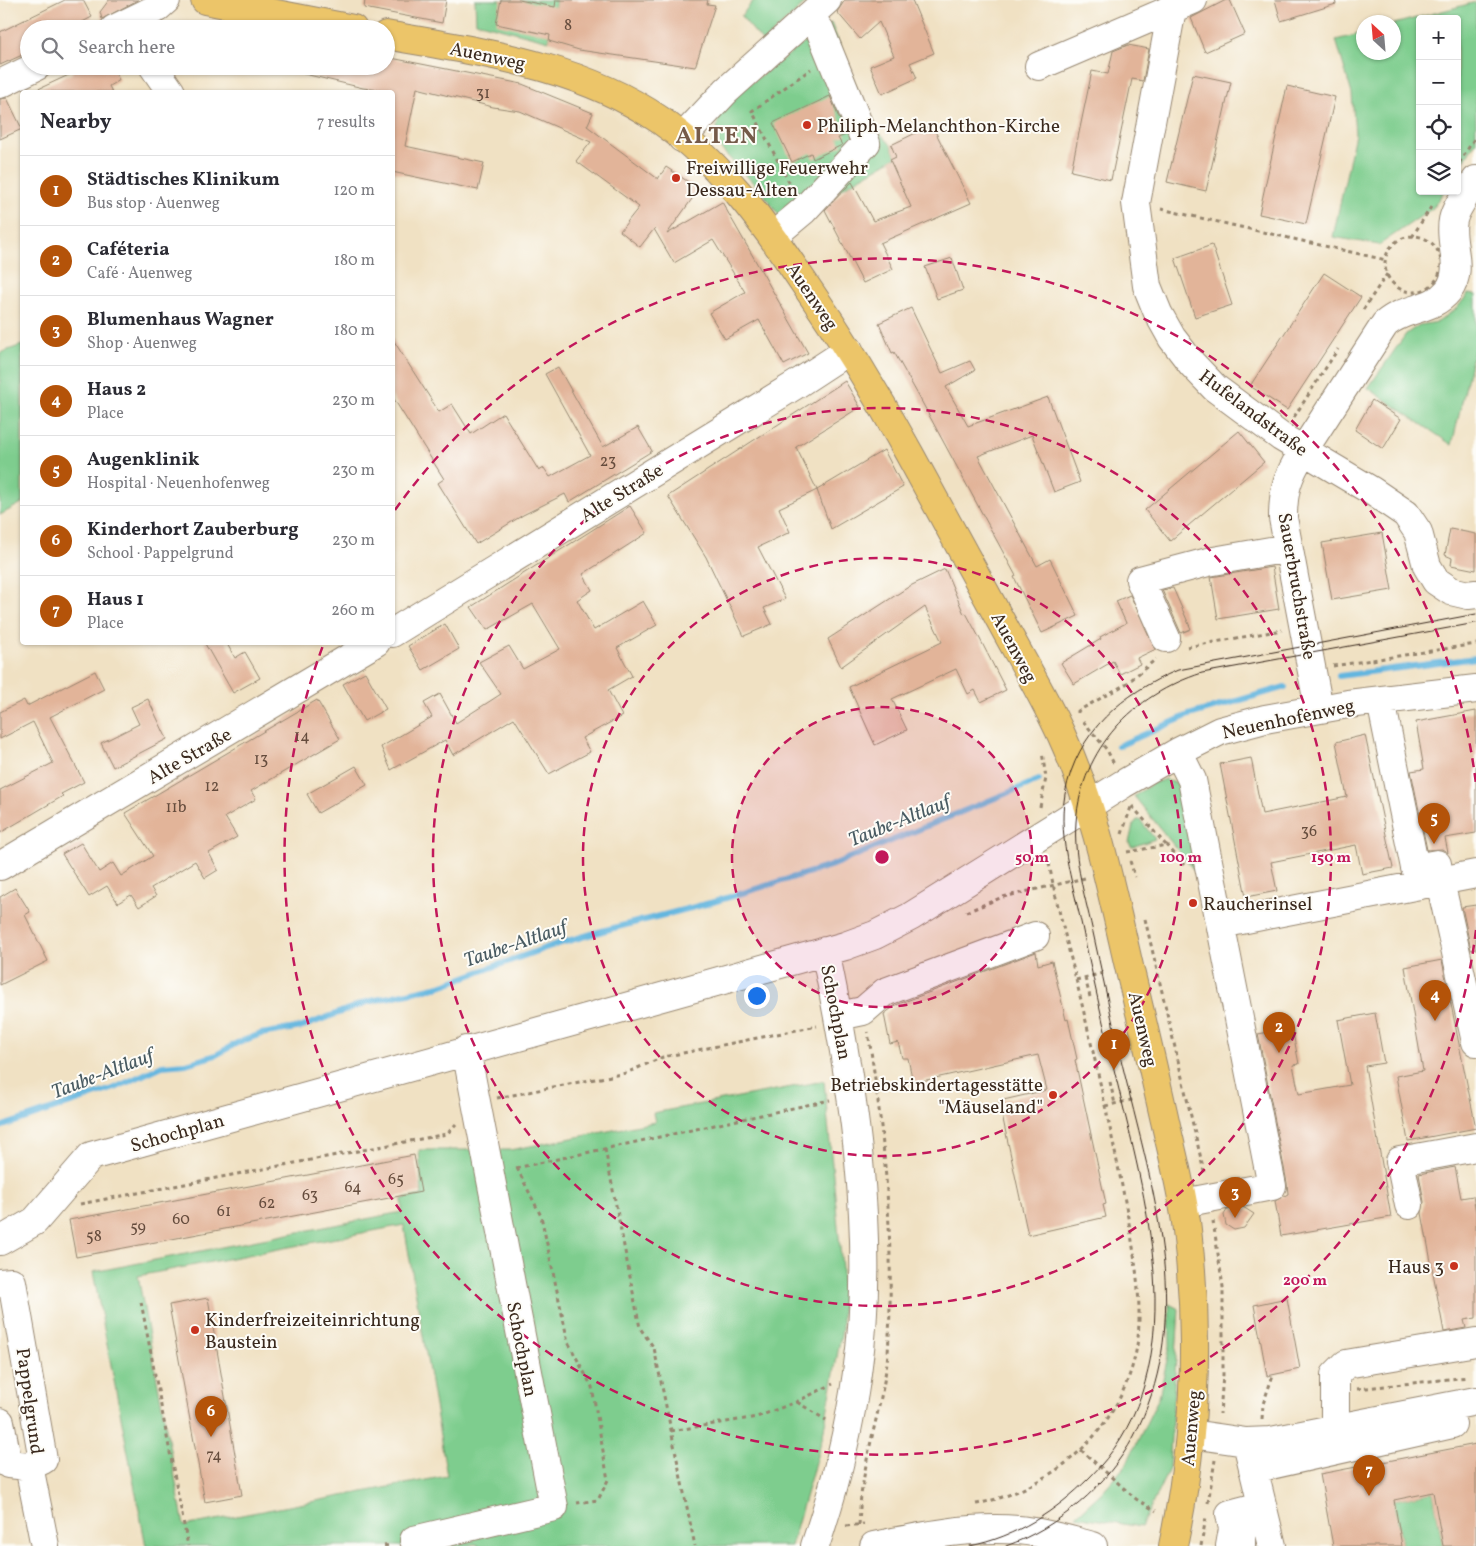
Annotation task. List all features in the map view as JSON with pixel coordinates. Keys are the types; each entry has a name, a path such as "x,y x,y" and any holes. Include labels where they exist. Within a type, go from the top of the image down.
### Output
{"main road":[{"path":"205,0 307,20"},
{"name":"Auenweg","path":"395,37 511,58 556,72 630,102 660,120 682,138 720,172 746,200 773,236 878,396 1050,738 1089,805 1144,1026 1183,1203 1190,1263 1195,1334 1191,1434 1193,1514 1173,1546"}],"street":[{"path":"137,20 157,8 166,0"},
{"path":"1038,66 1182,4"},
{"name":"Hufelandstraße","path":"1182,4 1136,203 1147,286 1158,312 1172,338 1192,364 1215,388 1292,444 1372,491 1406,514 1418,532 1427,566 1436,581 1450,590 1468,596 1476,594"},
{"path":"773,236 803,211 866,143 820,30 818,8"},
{"path":"682,138 726,91 818,8"},
{"path":"0,84 20,74"},
{"path":"159,75 169,90"},
{"name":"Sauerbruchstraße","path":"1319,709 1305,626 1283,518 1283,492 1290,471 1292,444 1394,315 1428,306 1439,300 1466,276 1452,230 1453,217 1476,180"},
{"name":"Alte Straße","path":"395,631 849,350"},
{"path":"1169,648 1140,580 1208,562 1288,548"},
{"name":"Alte Straße","path":"0,866 371,645"},
{"name":"Neuenhofenweg","path":"1089,805 1178,752 1234,726 1319,709 1476,689"},
{"path":"1381,701 1415,868 1437,864 1476,1042"},
{"path":"1178,752 1192,780 1272,1186 1183,1203"},
{"name":"Schochplan","path":"44,1211 91,1156 825,951 875,935 902,921 1089,805"},
{"path":"1221,924 1476,874"},
{"path":"830,1025 864,1011 886,992 1035,936"},
{"name":"Schochplan","path":"818,1537 845,1440 857,1372 864,1281 859,1157 830,1025 825,951"},
{"name":"Schochplan","path":"466,1050 554,1507"},
{"path":"1409,1205 1400,1161 1476,1147"},
{"path":"0,1242 35,1221 44,1211"},
{"name":"Pappelgrund","path":"0,1284 12,1282 44,1460 29,1466 8,1464 0,1422"},
{"path":"1335,1428 1335,1375 1346,1364 1476,1342"},
{"path":"1191,1434 1253,1442 1476,1401"},
{"path":"1253,1469 1476,1419"},
{"path":"1253,1442 1253,1469 1272,1546"},
{"name":"Pappelgrund","path":"29,1466 45,1546"},
{"path":"414,1540 554,1507"},
{"path":"1230,1546 1233,1529 1230,1514 1249,1509 1252,1523 1241,1526 1241,1546"},
{"path":"870,1535 998,1528 1038,1532 1093,1546"}],"path":[{"path":"803,211 752,111 830,56"},
{"path":"1461,160 1476,136"},
{"path":"1412,237 1436,199"},
{"path":"1136,203 1386,260"},
{"path":"1412,237 1424,239 1434,246 1441,257 1441,270 1435,282 1423,291 1408,292 1395,286 1387,274 1386,260 1391,248 1400,240 1412,237"},
{"path":"1360,315 1387,274"},
{"path":"1292,444 1339,347"},
{"path":"1042,834 1038,814 1042,804 1050,738 1083,721 1078,711 1126,684 1169,648 1305,626"},
{"path":"1313,670 1476,644"},
{"path":"1131,806 1185,867"},
{"path":"1127,852 1166,845"},
{"path":"972,1505 1000,1499 1035,1484 1081,1450 1107,1421 1119,1398 1135,1356 1138,1333 1130,1229 1106,1106 1053,886"},
{"path":"1076,980 1109,972"},
{"path":"1085,978 1090,997"},
{"path":"44,1211 447,1134 477,1102 626,1073 663,1057 830,1025"},
{"path":"1110,1082 1115,1104"},
{"path":"1106,1106 1137,1099 1135,1091"},
{"path":"491,1173 833,1099 834,1108"},
{"path":"605,1149 640,1328 654,1348 695,1546"},
{"path":"517,1168 541,1216 568,1342 592,1387 608,1480 598,1500 554,1507"},
{"path":"141,1302 188,1546"},
{"path":"1253,1442 1273,1375"},
{"path":"1334,1392 1434,1379 1476,1376"},
{"path":"671,1431 757,1417 796,1402 836,1383 834,1393"},
{"path":"796,1402 830,1422 831,1412"},
{"path":"1081,1450 1136,1500 1154,1511 1193,1514"},
{"path":"818,1537 870,1535"}],"green space":[{"path":"475,0 556,0 549,41 476,22"},
{"path":"754,0 809,0 763,42 741,16"},
{"path":"1476,2 1476,142 1461,165 1461,15 1428,15"},
{"path":"1416,18 1416,195 1441,195 1433,208 1379,245 1333,237 1355,134 1352,94 1336,40 1356,35 1356,60 1401,60 1401,22"},
{"path":"831,23 870,122 891,145 896,157 784,222 762,192 719,147 717,127 720,109 735,95"},
{"path":"1468,294 1476,295 1476,342 1452,445 1368,388 1406,334 1419,325 1438,322 1457,308"},
{"path":"20,346 20,504 0,515 0,353"},
{"path":"1166,779 1177,784 1185,796 1200,878 1134,796 1153,783"},
{"path":"1137,820 1140,820 1155,839 1132,847 1129,843 1133,825"},
{"path":"824,1081 842,1268 842,1329 823,1435 791,1546 478,1546 477,1544 464,1546 146,1546 93,1272 402,1212 402,1199 422,1195 419,1150 510,1150 655,1122 653,1113","holes":["404,1225 447,1476 184,1526 138,1276"]},
{"path":"1169,1304 1179,1309 1169,1469 1141,1527 1076,1516 1101,1493 1126,1465 1159,1397 1170,1346"},
{"path":"1433,1492 1443,1546 1402,1546 1394,1500"}],"building":[{"path":"65,0 83,0 92,17 86,20 24,20"},
{"path":"109,0 138,0 102,19 100,12"},
{"path":"365,0 446,0 442,23 364,8"},
{"path":"501,0 519,0 555,7 556,0 708,0 707,4 715,5 695,67 579,50 549,41 550,35 496,24"},
{"path":"845,0 912,0 934,53 910,63 917,78 882,94 870,66 894,56 879,22 860,39 837,12"},
{"path":"1226,0 1230,0 1245,34 1205,52 1191,18"},
{"path":"1275,0 1335,0 1336,4 1281,21"},
{"path":"20,22 20,56 0,65 0,32"},
{"path":"1128,45 1149,49 1143,81 1132,79 1111,180 1071,171 1092,71 1108,74 1113,51"},
{"path":"395,59 522,84 593,113 587,126 658,179 666,167 699,189 667,234 722,202 808,353 784,365 759,320 725,339 709,313 745,292 713,240 674,263 654,229 640,247 620,231 639,207 576,161 591,142 520,111 493,107 417,88 405,146 484,163 478,190 395,173 395,90 363,88 309,75 395,75"},
{"path":"1193,74 1231,82 1206,191 1167,182"},
{"path":"69,75 116,75 119,80 109,86 111,90 36,90"},
{"path":"1287,86 1335,97 1306,224 1259,214"},
{"path":"830,96 846,135 838,138 842,145 813,159 811,153 792,162 773,123"},
{"path":"7,98 20,125 20,130 0,139 0,99"},
{"path":"932,125 971,203 880,243 893,269 863,283 825,210 852,182 873,221 911,207 890,160 896,157 891,145"},
{"path":"1212,245 1232,305 1195,317 1175,258"},
{"path":"952,258 963,290 937,299 925,267"},
{"path":"1324,273 1361,297 1287,410 1250,386"},
{"path":"911,308 942,373 970,361 975,370 946,387 968,426 1048,397 1080,482 1054,492 1032,435 978,456 1037,566 1050,559 1078,616 1042,633 1014,577 1016,576 917,393 894,352 892,353 879,323"},
{"path":"395,343 439,412 452,404 471,434 503,413 539,471 544,468 550,477 590,455 545,374 558,367 603,447 638,427 652,451 569,502 565,494 523,515 476,544 438,483 444,479 395,401"},
{"path":"845,381 860,407 796,447 817,490 779,508 790,532 758,547 785,599 764,608 772,624 744,636 706,557 668,496"},
{"path":"1372,400 1401,419 1383,449 1355,430"},
{"path":"1239,431 1264,462 1170,541 1145,510"},
{"path":"884,450 903,487 831,529 817,490"},
{"path":"630,506 647,533 583,574 592,590 577,600 594,630 643,601 657,625 617,648 632,676 608,690 622,716 582,738 590,752 549,774 514,718 453,755 445,740 391,770 381,747 432,717 424,703 440,694 456,723 501,694 479,662 509,646 523,669 560,649 533,604 487,630 471,607"},
{"path":"1450,529 1476,534 1476,570 1451,565 1452,558 1445,555"},
{"path":"1382,533 1392,590 1332,600 1322,543"},
{"path":"1272,567 1279,609 1218,619 1211,577"},
{"path":"945,569 964,614 966,613 1006,690 981,702 975,690 968,694 956,669 892,699 907,730 875,745 849,687 942,642 925,607 841,667 828,639 910,586"},
{"path":"1173,588 1191,629 1181,633 1162,590"},
{"path":"1130,595 1156,649 1137,658 1140,664 1120,674 1113,661 1074,684 1061,663 1101,639 1100,637 1126,623 1116,601"},
{"path":"445,624 459,649 423,670 408,646"},
{"path":"206,645 228,645 235,658 245,652 260,678 233,693"},
{"path":"95,671 104,689 50,717 84,782 61,794 63,796 0,833 0,790 53,763 33,722 0,739 0,712 24,700 27,706"},
{"path":"365,672 386,709 364,721 343,684"},
{"path":"148,699 167,739 113,767 101,743 139,724 131,707"},
{"path":"317,700 340,739 251,791 256,799 225,817 237,837 209,853 218,870 205,878 195,861 151,888 156,896 139,907 131,895 118,903 107,886 89,897 62,854 81,843 99,872 113,863 121,876 153,856 125,813"},
{"path":"1476,711 1476,833 1445,838 1448,853 1442,849 1427,850 1411,771 1424,769 1416,722"},
{"path":"1365,735 1393,868 1362,874 1356,845 1271,862 1277,891 1246,897 1220,764 1251,758 1262,814 1347,797 1336,742"},
{"path":"356,766 367,785 318,813 307,794"},
{"path":"15,888 30,912 25,915 48,961 0,985 0,897"},
{"path":"1476,905 1476,949 1471,950 1462,907"},
{"name":"Betriebskindertagesstätte \"Mäuseland\"","path":"1036,952 1038,965 1052,961 1066,1020 1068,1019 1106,1204 1103,1205 1106,1217 1028,1235 999,1101 1047,1090 1038,1055 913,1083 908,1058 902,1058 898,1042 890,1044 884,1014 896,1005"},
{"path":"1442,960 1476,1128 1408,1141 1396,1076 1423,1071 1405,967"},
{"path":"1375,1013 1384,1063 1365,1066 1391,1217 1281,1236 1275,1201 1288,1194 1287,1183 1258,1034 1292,1028 1299,1064 1293,1065 1299,1094 1350,1085 1338,1020"},
{"path":"414,1155 421,1192 76,1257 69,1220"},
{"name":"Haus 3","path":"1455,1167 1461,1198 1473,1196 1476,1213 1476,1318 1464,1320 1466,1328 1444,1332 1422,1213 1424,1202 1419,1174"},
{"path":"1243,1207 1254,1214 1244,1228 1234,1230 1226,1225 1224,1215 1227,1210"},
{"path":"208,1298 242,1495 205,1502 169,1305"},
{"path":"1287,1298 1300,1369 1267,1376 1254,1305"},
{"path":"1476,1444 1476,1546 1443,1546 1433,1492 1394,1500 1402,1546 1333,1546 1320,1474"}],"waterway":[{"name":"Taube-Altlauf","path":"1339,676 1476,658"},
{"name":"Taube-Altlauf","path":"1118,746 1189,715 1285,687"},
{"name":"Taube-Altlauf","path":"0,1127 115,1088 162,1066 186,1064 216,1055 237,1043 261,1034 302,1027 367,1002 440,986 551,946 710,903 830,866 1039,780"}],"tram line":[{"path":"970,1546 1003,1536 1034,1521 1049,1512 1089,1478 1121,1438 1141,1394 1152,1347 1155,1298 1152,1248 1144,1198 1102,1019 1065,847 1063,830 1065,794 1071,772 1080,751 1105,717 1121,703 1139,690 1178,670 1476,614"},
{"path":"1006,1546 1026,1538 1063,1516 1080,1503 1110,1472 1134,1436 1151,1395 1162,1353 1165,1311 1164,1269 1159,1227 1142,1142 1121,1059 1076,851 1076,822 1080,795 1100,748 1115,728 1133,710 1154,695 1202,673 1476,623"}],"place":[{"name":"Philiph-Melanchthon-Kirche","path":"807,125"},
{"name":"Freiwillige Feuerwehr Dessau-Alten","path":"676,178"},
{"name":"Augenklinik","path":"1434,844"},
{"name":"Raucherinsel","path":"1193,903"},
{"name":"Haus 2","path":"1435,1021"},
{"name":"Caféteria","path":"1279,1053"},
{"name":"Städtisches Klinikum","path":"1114,1070"},
{"name":"Betriebskindertagesstätte \"Mäuseland\"","path":"1053,1095"},
{"name":"Blumenhaus Wagner","path":"1235,1218"},
{"name":"Haus 3","path":"1454,1266"},
{"name":"Kinderfreizeiteinrichtung Baustein","path":"195,1330"},
{"name":"Kinderhort Zauberburg","path":"211,1437"},
{"name":"Haus 1","path":"1369,1496"}],"district":[{"name":"ALTEN","path":"717,135"}]}
